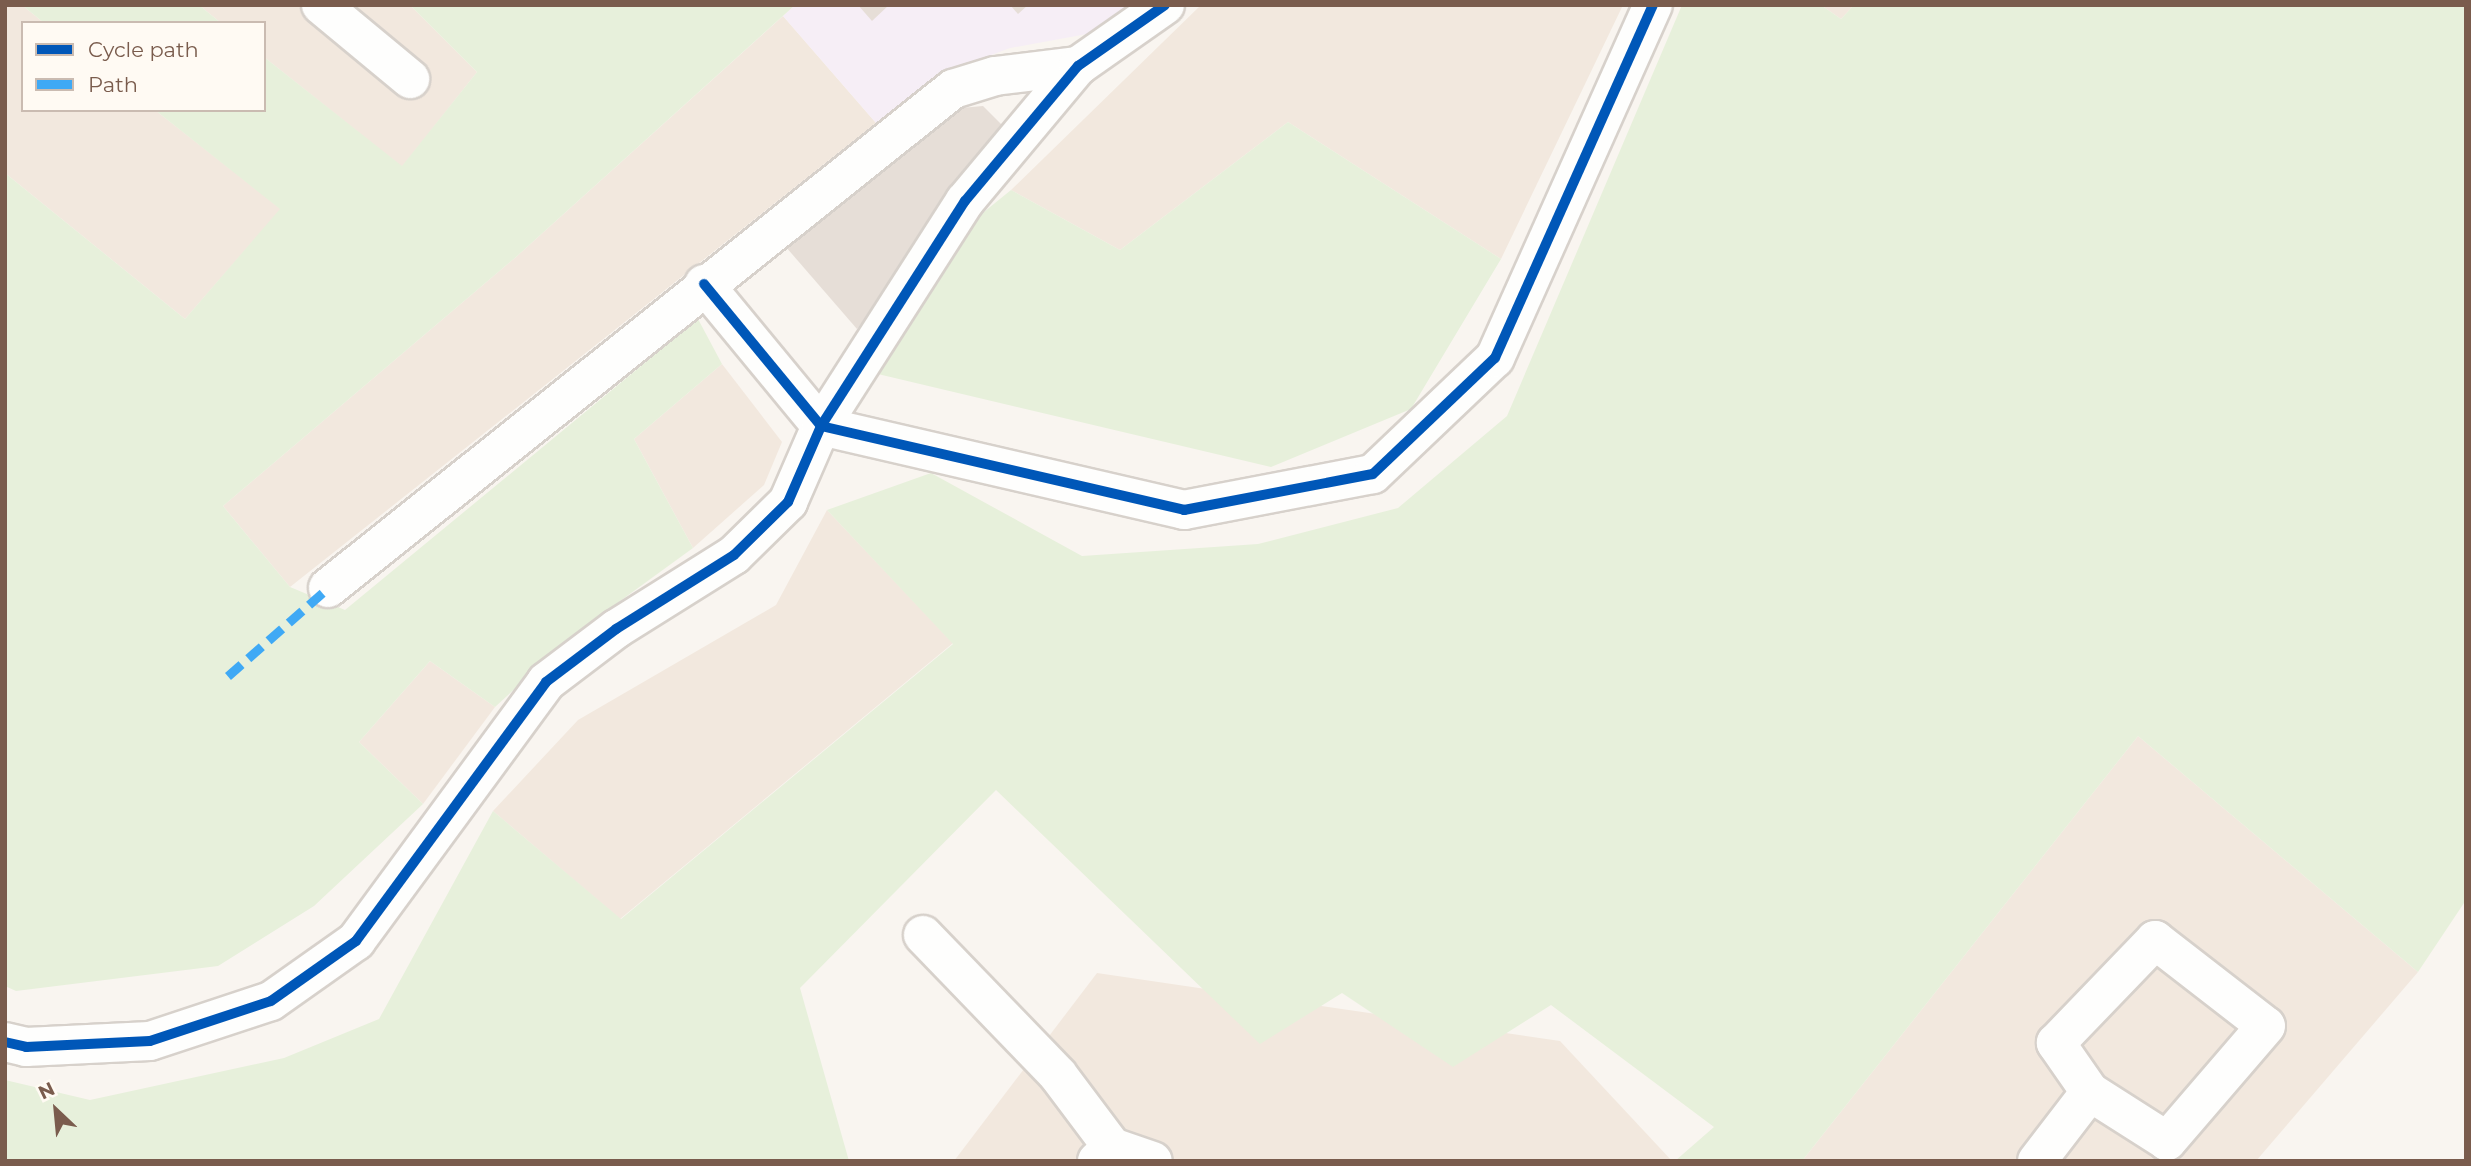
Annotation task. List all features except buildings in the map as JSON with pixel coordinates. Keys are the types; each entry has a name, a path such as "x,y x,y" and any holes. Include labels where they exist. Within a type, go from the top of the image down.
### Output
{"street":[{"path":"321,5 410,79"},
{"path":"5,1042 26,1047 150,1041 271,1001 356,941 545,682 616,629 734,555 788,502 821,426 965,201 1078,66 1165,5"},
{"path":"704,284 821,426 1184,510 1373,474 1495,358 1653,5"},
{"path":"328,588 704,284 953,89 995,76 1078,66"},
{"path":"923,935 1058,1075 1104,1154 1153,1161"},
{"path":"2155,940 2266,1026 2167,1142 2090,1092 2056,1043 2155,940"},
{"path":"2037,1161 2090,1092"}],"shaded area":[{"path":"5,5 22,5 42,21 21,21 21,112 158,112 281,209 185,319 5,173"},
{"path":"199,5 410,5 477,72 402,167 266,59 266,21 219,21"},
{"path":"795,5 1129,5 1098,32 1010,48 935,76 876,123 783,16"},
{"path":"1201,5 1623,5 1501,259 1288,122 1120,250 1011,190"},
{"path":"1821,5 1854,5 1841,19"},
{"path":"783,16 876,123 290,587 223,506 516,257"},
{"path":"722,364 782,442 764,485 693,548 634,439"},
{"path":"827,510 953,643 620,919 493,811 578,720 776,605"},
{"path":"430,661 495,707 423,804 359,742"},
{"path":"2138,736 2418,972 2256,1161 1802,1161"},
{"path":"1097,973 1560,1041 1672,1161 954,1161"}],"green space":[{"path":"22,5 199,5 219,21 42,21"},
{"path":"410,5 795,5 516,257 223,506 290,587 345,610 698,319 722,364 634,439 693,548 572,636 495,707 430,661 359,742 423,804 314,906 218,966 16,991 5,986 5,173 185,319 280,209 158,112 266,112 266,59 402,166 477,72"},
{"path":"1682,5 1821,5 1841,19 1854,5 2466,5 2466,900 2418,972 2138,736 1802,1161 1675,1161 1714,1127 1551,1005 1453,1067 1342,993 1260,1044 996,790 800,988 849,1161 5,1161 5,1080 90,1100 284,1058 379,1019 493,811 621,919 953,644 827,510 931,473 1082,556 1258,544 1398,508 1507,416"},
{"path":"1288,122 1501,259 1411,409 1271,467 861,370 979,216 1011,190 1120,250"}],"marked path":[{"path":"228,676 328,588"}],"cycle path":[{"path":"5,1042 26,1047 150,1041 271,1001 356,941 546,682 616,629 734,555 788,502 821,426 965,201 1078,66 1165,5"},
{"path":"704,284 821,426 1184,510 1373,474 1495,358 1653,5"}]}
